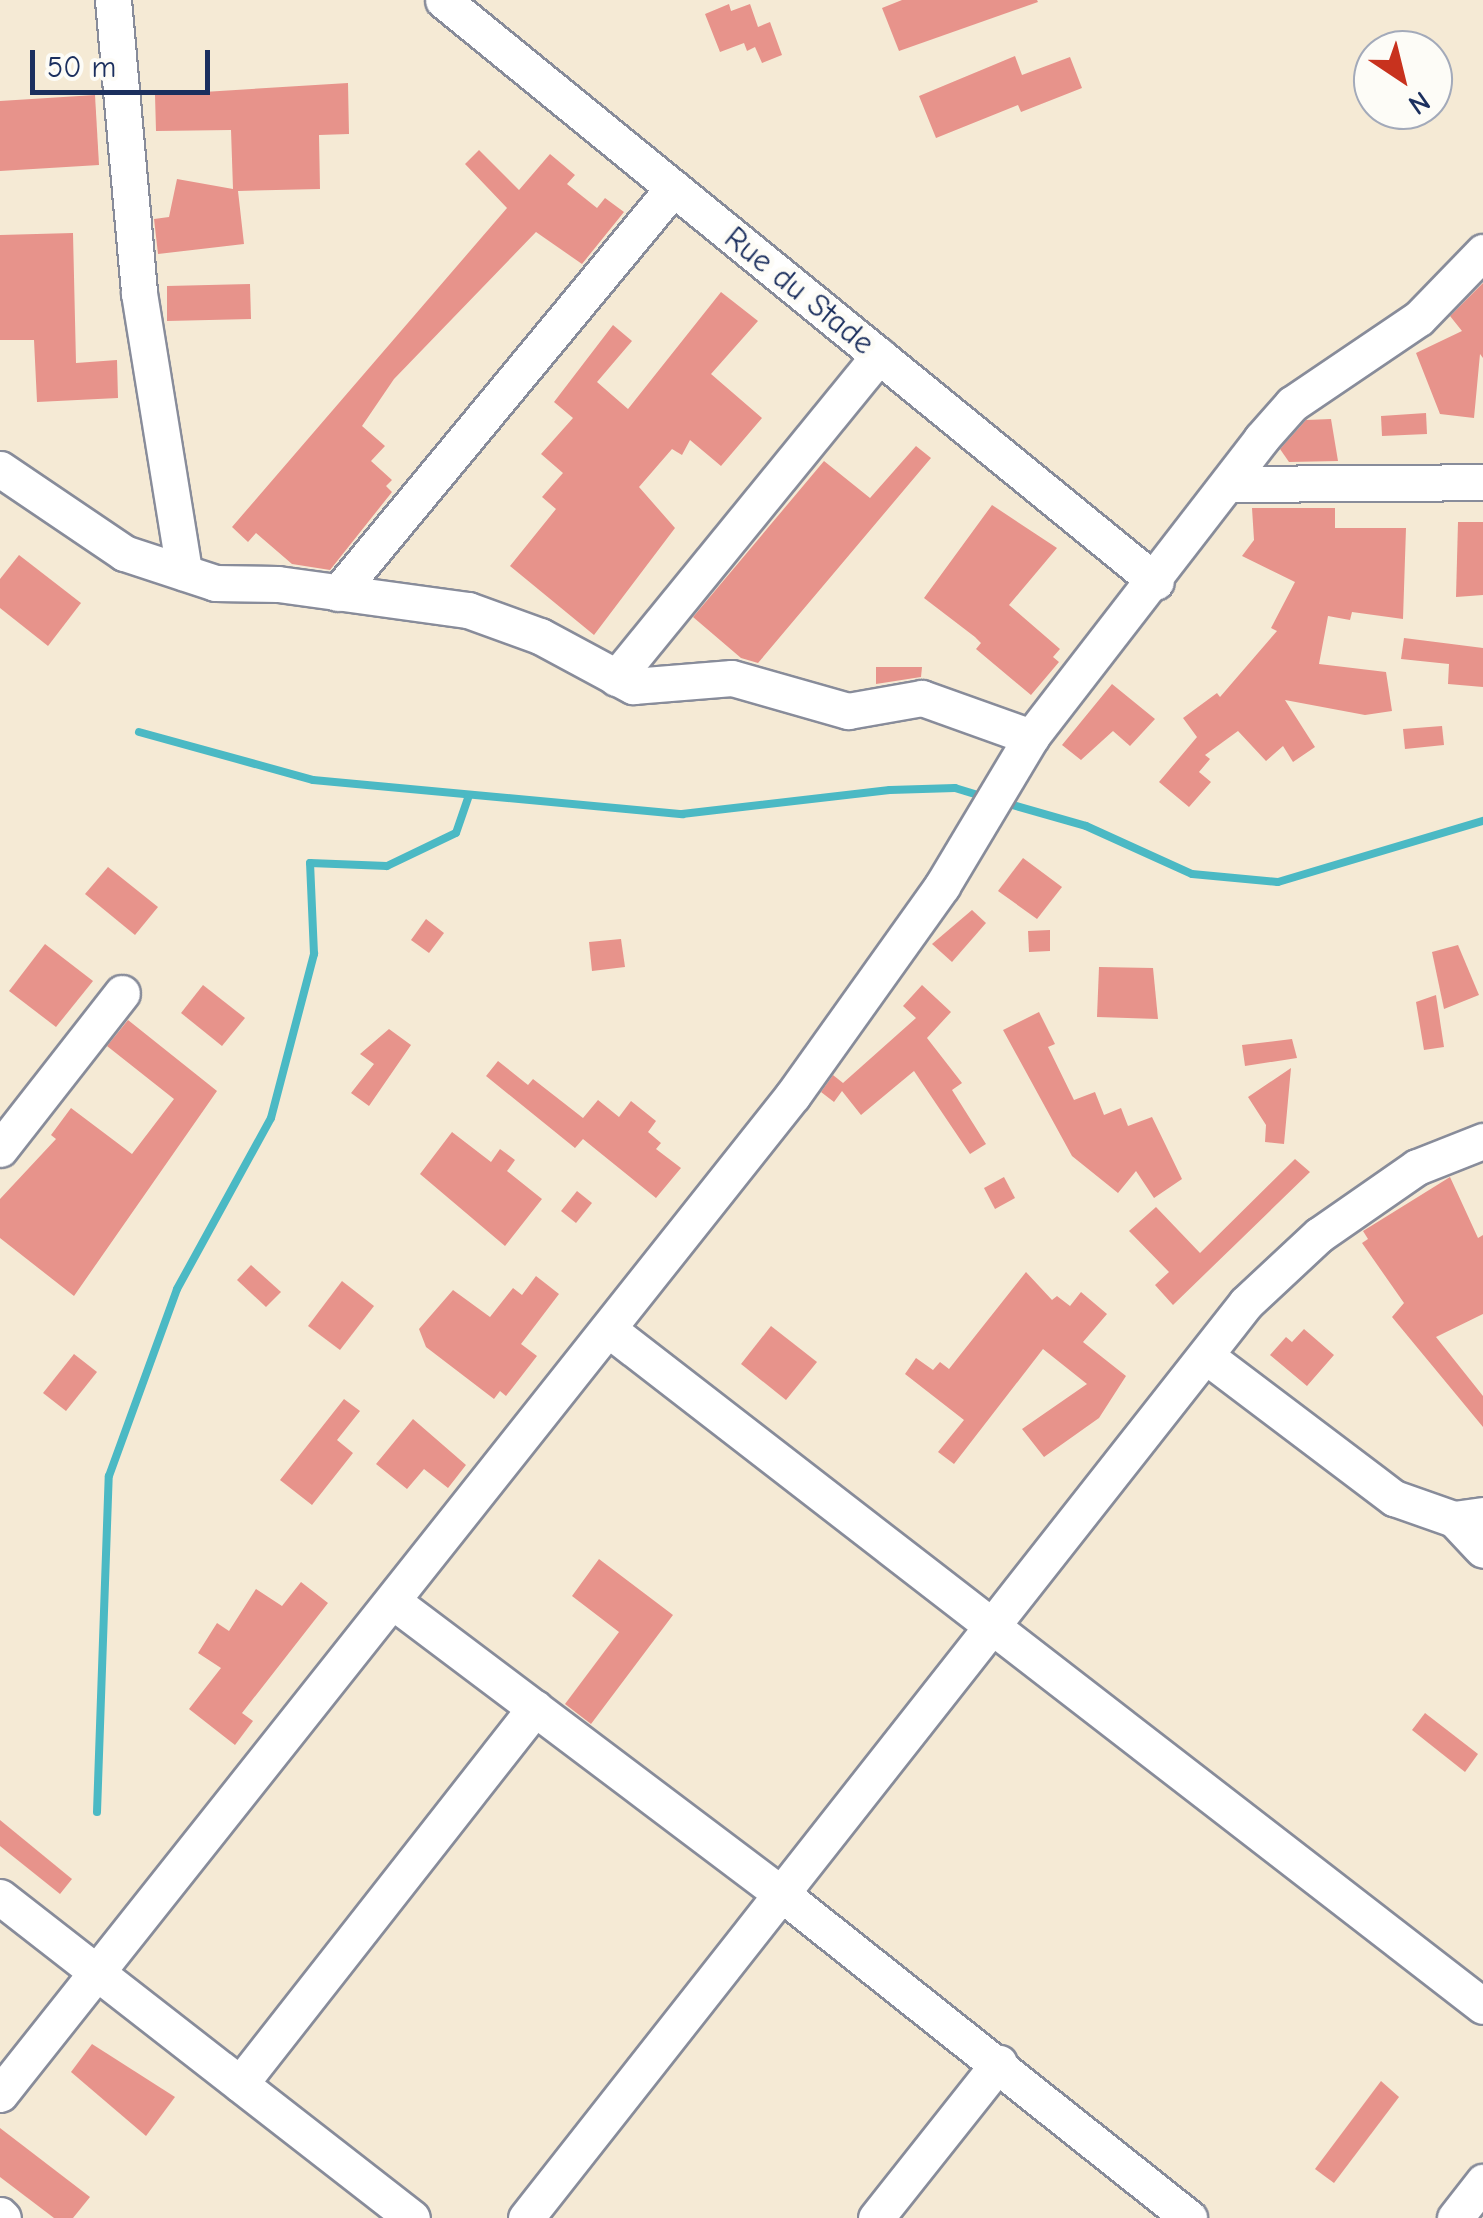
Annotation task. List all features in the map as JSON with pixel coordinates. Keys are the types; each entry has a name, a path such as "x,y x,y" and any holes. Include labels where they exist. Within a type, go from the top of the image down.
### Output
{"street":[{"path":"113,0 139,293 184,572"},
{"name":"Rue du Stade","path":"443,0 1156,582"},
{"path":"338,593 673,188"},
{"path":"0,2094 394,1603 793,1095 896,950 1031,737 1292,404 1419,318 1483,252"},
{"path":"616,678 879,356"},
{"path":"0,469 124,554 215,583 338,593 468,610 540,636 633,686 732,678 848,711 922,698 1031,737"},
{"path":"1228,484 1483,482"},
{"path":"0,1149 122,993"},
{"path":"526,2218 1246,1303 1319,1235 1417,1168 1483,1141"},
{"path":"608,1329 1483,2006"},
{"path":"1206,1356 1394,1498 1469,1517 1483,1550"},
{"path":"394,1603 783,1894 999,2062 1189,2218"},
{"path":"240,2084 534,1708"},
{"path":"0,1897 412,2218"},
{"path":"876,2218 999,2062"},
{"path":"1455,2218 1483,2182"}],"building":[{"path":"902,0 1038,2 899,51 882,8"},
{"path":"729,4 731,11 750,4 758,27 770,22 782,55 762,63 755,47 747,51 744,43 720,52 705,14"},
{"path":"1015,56 1022,75 1070,57 1082,88 1021,112 1018,105 936,138 919,96"},
{"path":"348,83 349,134 319,135 320,189 238,191 244,244 158,254 154,219 169,217 177,179 233,189 231,130 156,131 155,95"},
{"path":"95,95 99,165 0,171 0,101"},
{"path":"479,150 519,190 550,154 575,175 567,184 597,208 605,198 624,212 582,264 536,232 394,379 362,426 385,446 371,461 392,480 386,486 392,492 330,570 292,564 256,533 248,542 232,527 507,208 465,164"},
{"path":"73,233 76,363 117,360 118,398 37,402 34,340 0,340 0,235"},
{"path":"1483,283 1483,358 1480,354 1474,418 1440,414 1416,353 1462,331 1450,316"},
{"path":"250,284 251,319 167,321 167,286"},
{"path":"721,292 758,321 711,374 762,418 721,466 690,440 682,455 672,449 639,487 675,528 594,635 510,566 556,509 542,497 563,473 541,454 573,418 554,402 613,325 632,341 597,382 628,409"},
{"path":"1426,413 1427,434 1382,436 1381,416"},
{"path":"1331,419 1338,461 1289,462 1280,449 1306,420"},
{"path":"916,446 931,458 758,663 741,658 693,617 824,461 870,498"},
{"path":"992,505 1057,548 1009,605 1060,649 1053,657 1059,662 1031,695 976,649 981,643 975,637 924,598"},
{"path":"1252,508 1335,508 1335,528 1406,528 1403,619 1352,612 1350,620 1328,616 1319,664 1386,672 1392,711 1365,715 1285,700 1315,747 1293,762 1283,746 1266,761 1238,731 1205,755 1210,759 1199,772 1211,782 1189,807 1159,782 1197,737 1183,718 1217,693 1220,697 1277,631 1271,628 1295,582 1242,556 1254,540"},
{"path":"1458,522 1483,522 1483,595 1456,597"},
{"path":"19,555 81,603 48,646 0,608 0,579"},
{"path":"1404,638 1483,648 1483,687 1448,684 1449,664 1401,659"},
{"path":"876,667 922,667 921,677 876,684"},
{"path":"1112,684 1155,719 1130,746 1113,731 1081,760 1062,745"},
{"path":"1442,726 1444,745 1405,749 1403,729"},
{"path":"1023,858 1062,887 1037,919 998,891"},
{"path":"108,867 158,907 135,935 85,894"},
{"path":"972,910 986,923 952,962 932,944"},
{"path":"426,919 444,933 429,953 411,940"},
{"path":"1050,930 1050,951 1029,952 1028,931"},
{"path":"621,939 625,967 592,971 589,942"},
{"path":"45,944 93,981 56,1027 9,991"},
{"path":"1458,945 1479,995 1444,1009 1432,952"},
{"path":"1099,967 1153,968 1158,1019 1097,1017"},
{"path":"203,985 245,1018 222,1046 181,1013"},
{"path":"922,985 951,1012 927,1038 962,1083 952,1090 986,1144 970,1154 914,1071 861,1115 842,1091 834,1102 821,1092 833,1075 843,1083 916,1018 903,1006"},
{"path":"1436,995 1444,1047 1424,1050 1416,1002"},
{"path":"1039,1012 1055,1044 1048,1047 1074,1100 1095,1092 1104,1115 1121,1108 1128,1126 1152,1117 1182,1179 1154,1198 1136,1171 1118,1193 1072,1156 1003,1030"},
{"path":"128,1020 217,1091 74,1296 0,1238 0,1199 56,1139 51,1135 71,1108 132,1154 174,1099 107,1046"},
{"path":"389,1029 411,1045 369,1106 351,1093 374,1064 360,1054"},
{"path":"1292,1039 1297,1058 1245,1066 1242,1045"},
{"path":"498,1061 528,1085 533,1079 583,1118 598,1100 619,1117 631,1101 656,1121 648,1132 661,1143 656,1149 681,1168 656,1198 583,1139 575,1148 486,1076"},
{"path":"1291,1068 1284,1144 1265,1142 1266,1125 1248,1097"},
{"path":"452,1132 491,1162 500,1149 515,1160 507,1171 542,1199 505,1246 420,1174"},
{"path":"1295,1159 1310,1172 1173,1305 1155,1285 1169,1272 1129,1231 1156,1207 1200,1253"},
{"path":"1004,1177 1015,1198 995,1209 984,1188"},
{"path":"1450,1177 1478,1238 1483,1235 1483,1314 1436,1337 1483,1396 1483,1427 1392,1317 1404,1303 1362,1243 1368,1239 1363,1231"},
{"path":"577,1191 592,1203 576,1223 561,1211"},
{"path":"251,1265 281,1292 266,1307 237,1280"},
{"path":"1026,1272 1052,1300 1057,1296 1070,1306 1081,1292 1107,1314 1083,1342 1126,1376 1099,1418 1044,1457 1022,1429 1087,1384 1043,1349 954,1464 938,1452 964,1420 905,1374 916,1358 933,1370 940,1362 949,1369"},
{"path":"536,1276 559,1294 521,1344 537,1356 506,1396 500,1391 494,1399 426,1347 419,1329 453,1290 490,1317 513,1288 522,1295"},
{"path":"342,1281 374,1306 340,1350 308,1326"},
{"path":"771,1326 817,1362 786,1400 741,1364"},
{"path":"1304,1329 1334,1355 1307,1386 1270,1355 1286,1337 1292,1342"},
{"path":"74,1354 97,1372 66,1411 43,1393"},
{"path":"344,1399 360,1411 337,1440 353,1453 312,1505 280,1480"},
{"path":"413,1419 466,1465 448,1488 424,1469 407,1489 376,1464"},
{"path":"599,1559 673,1615 591,1724 565,1704 619,1632 572,1596"},
{"path":"301,1582 328,1603 242,1713 253,1721 235,1745 189,1709 221,1668 198,1653 217,1623 229,1631 256,1589 282,1606"},
{"path":"1425,1713 1478,1754 1465,1772 1412,1730"},
{"path":"0,1820 72,1879 60,1894 0,1846"},
{"path":"92,2044 175,2097 146,2136 71,2072"},
{"path":"1381,2081 1399,2097 1334,2183 1315,2169"},
{"path":"0,2128 90,2197 73,2218 54,2218 0,2177"}],"waterway":[{"path":"139,732 313,780 682,814 890,790 955,788 984,797"},
{"path":"97,1812 109,1476 177,1289 271,1118 314,954 310,863 387,866 456,833 469,796"},
{"path":"1002,802 1086,826 1192,874 1278,882 1483,821"}]}
